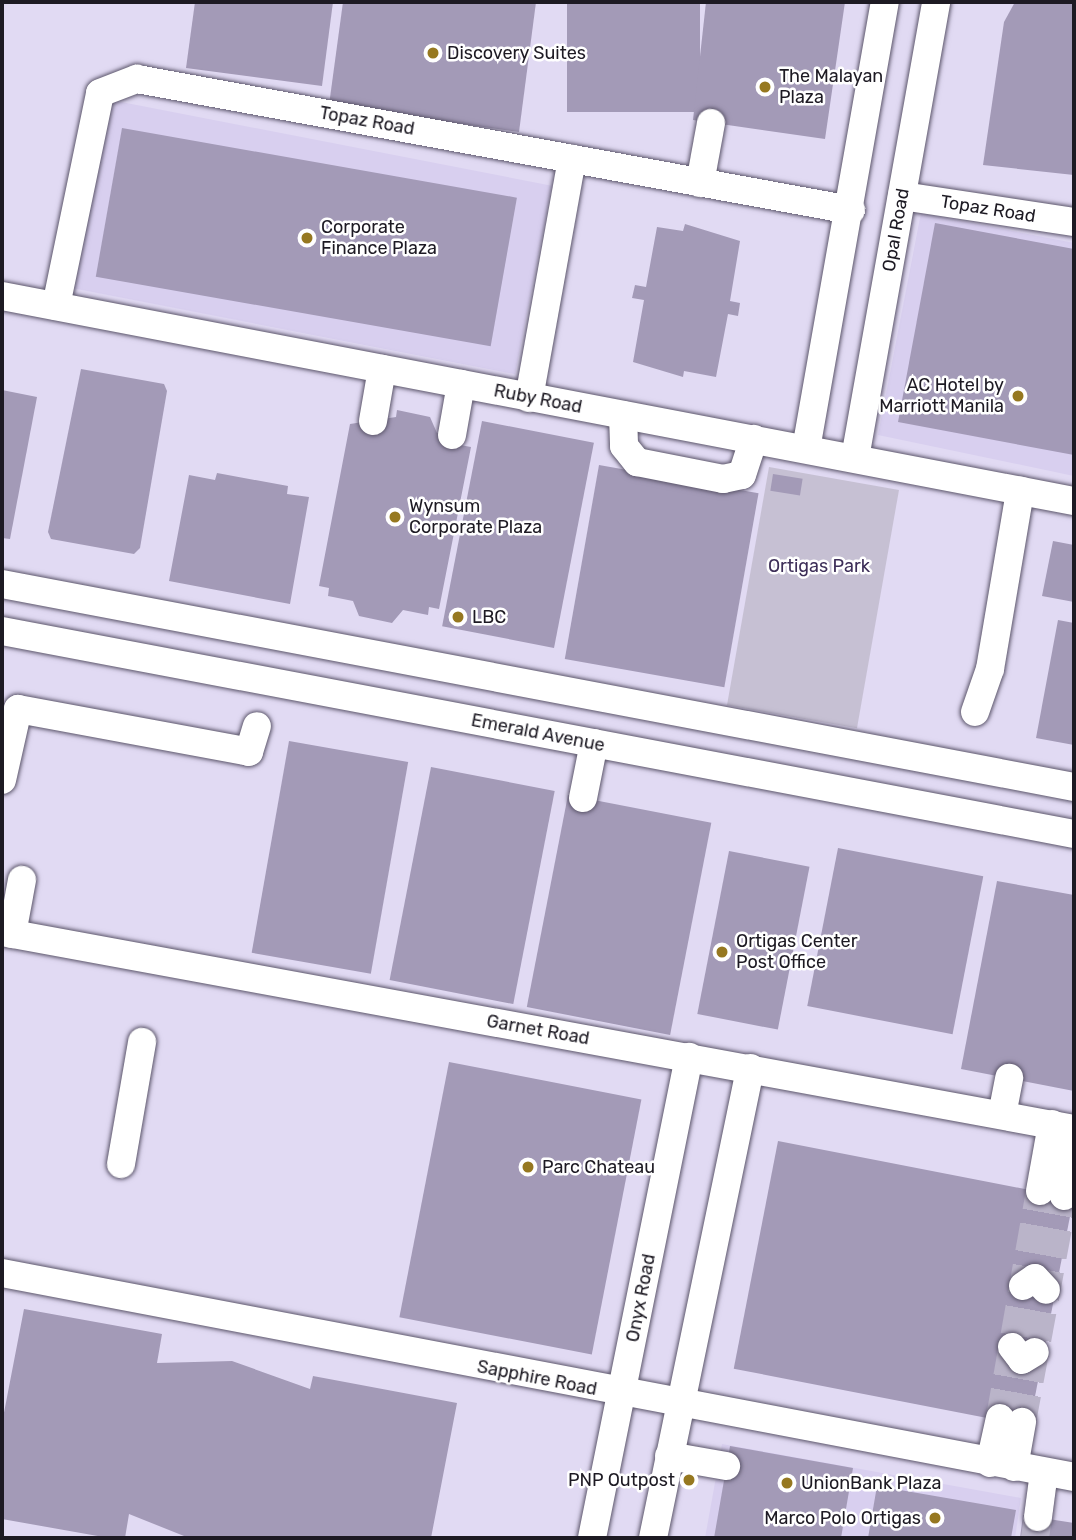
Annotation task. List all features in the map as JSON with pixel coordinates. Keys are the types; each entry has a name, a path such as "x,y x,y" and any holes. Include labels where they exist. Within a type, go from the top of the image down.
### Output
{"street":[{"path":"806,449 851,210 885,2"},
{"name":"Opal Road","path":"855,458 936,2"},
{"name":"Topaz Road","path":"56,306 100,93 119,82 137,79 851,210"},
{"path":"701,183 711,123"},
{"path":"529,398 572,159"},
{"name":"Topaz Road","path":"902,196 1074,222"},
{"name":"Ruby Road","path":"2,296 1074,500"},
{"path":"373,421 382,369"},
{"path":"452,435 461,384"},
{"path":"623,415 624,446 638,463 723,480 742,475 754,439"},
{"path":"975,712 990,669 999,558 1011,489"},
{"path":"2,584 1074,787"},
{"name":"Emerald Avenue","path":"2,631 1074,834"},
{"path":"2,780 18,709 249,752 257,726"},
{"path":"583,798 594,743"},
{"path":"7,933 22,880"},
{"name":"Garnet Road","path":"7,933 750,1068 1002,1115 1067,1130"},
{"path":"121,1164 142,1042"},
{"name":"Onyx Road","path":"592,1538 690,1057"},
{"path":"653,1538 750,1068"},
{"path":"1002,1115 1009,1078"},
{"path":"1052,1194 1067,1130"},
{"name":"Sapphire Road","path":"2,1273 678,1407 1074,1477"},
{"path":"1002,1465 1011,1420"},
{"path":"669,1456 726,1466"},
{"path":"1038,1517 1044,1472"}],"shaded area":[{"name":"Corporate Finance Plaza","path":"111,100 552,186 515,374 74,288"},
{"path":"921,213 1074,243 1074,476 878,435"},
{"path":"722,1444 1021,1498 1015,1538 705,1538"}],"green space":[{"name":"Ortigas Park","path":"769,467 899,490 857,728 727,705"}],"building":[{"path":"195,2 333,2 322,86 186,68"},
{"name":"Discovery Suites","path":"343,2 536,2 519,132 329,105"},
{"path":"567,2 700,2 700,112 567,112"},
{"name":"The Malayan Plaza","path":"706,2 845,2 825,139 693,120"},
{"path":"1015,2 1074,2 1074,175 983,165 1004,22"},
{"name":"Corporate Finance Plaza","path":"122,128 517,198 491,346 96,277"},
{"path":"935,223 1074,249 1074,455 898,422"},
{"path":"685,224 740,241 730,301 740,303 738,316 728,314 716,377 684,371 683,377 633,362 644,300 632,298 635,285 646,287 657,227 683,231"},
{"path":"81,369 164,384 167,391 140,548 134,554 51,539 48,532"},
{"path":"2,390 37,397 10,539 2,538"},
{"name":"Wynsum Corporate Plaza","path":"397,410 430,417 437,433 462,438 460,445 471,447 439,609 429,607 428,615 403,610 392,623 359,616 353,601 328,596 329,588 319,586 350,424 396,417"},
{"path":"482,421 594,443 554,648 442,626"},
{"path":"599,465 759,493 724,687 565,659"},
{"path":"217,473 288,486 287,494 309,497 290,604 169,581 189,475 215,480"},
{"path":"773,474 803,479 800,495 770,491"},
{"path":"1053,541 1074,545 1074,602 1042,596"},
{"path":"1058,620 1074,623 1074,745 1036,738"},
{"path":"289,741 408,762 371,974 252,953"},
{"path":"431,767 555,791 513,1004 390,980"},
{"path":"568,795 711,823 670,1035 527,1007"},
{"path":"838,848 983,876 953,1034 807,1006"},
{"path":"729,851 809,867 778,1030 697,1014"},
{"path":"997,881 1074,895 1074,1091 961,1069"},
{"name":"Parc Chateau","path":"449,1062 641,1099 592,1355 399,1317"},
{"path":"778,1141 1073,1198 1029,1426 734,1369"},
{"path":"24,1309 162,1334 157,1363 232,1361 310,1389 313,1376 457,1403 431,1538 189,1538 129,1514 125,1538 109,1538 2,1519 2,1423"},
{"name":"UnionBank Plaza","path":"730,1446 853,1468 841,1538 714,1538"},
{"name":"Marco Polo Ortigas","path":"877,1486 1016,1510 1011,1538 868,1538"},
{"path":"1023,1515 1074,1523 1074,1538 1020,1538"}],"tunnel":[{"path":"1000,1418 1040,1191"},
{"path":"1022,1422 1064,1196"},
{"path":"1035,1538 1038,1517"}],"place":[{"name":"Discovery Suites","path":"433,53"},
{"name":"The Malayan Plaza","path":"765,87"},
{"name":"Corporate Finance Plaza","path":"307,238"},
{"name":"AC Hotel by Marriott Manila","path":"1018,396"},
{"name":"Wynsum Corporate Plaza","path":"395,517"},
{"name":"LBC","path":"458,617"},
{"name":"Ortigas Center Post Office","path":"722,952"},
{"name":"Parc Chateau","path":"528,1167"},
{"name":"PNP Outpost","path":"689,1480"},
{"name":"UnionBank Plaza","path":"787,1483"},
{"name":"Marco Polo Ortigas","path":"935,1518"}]}
